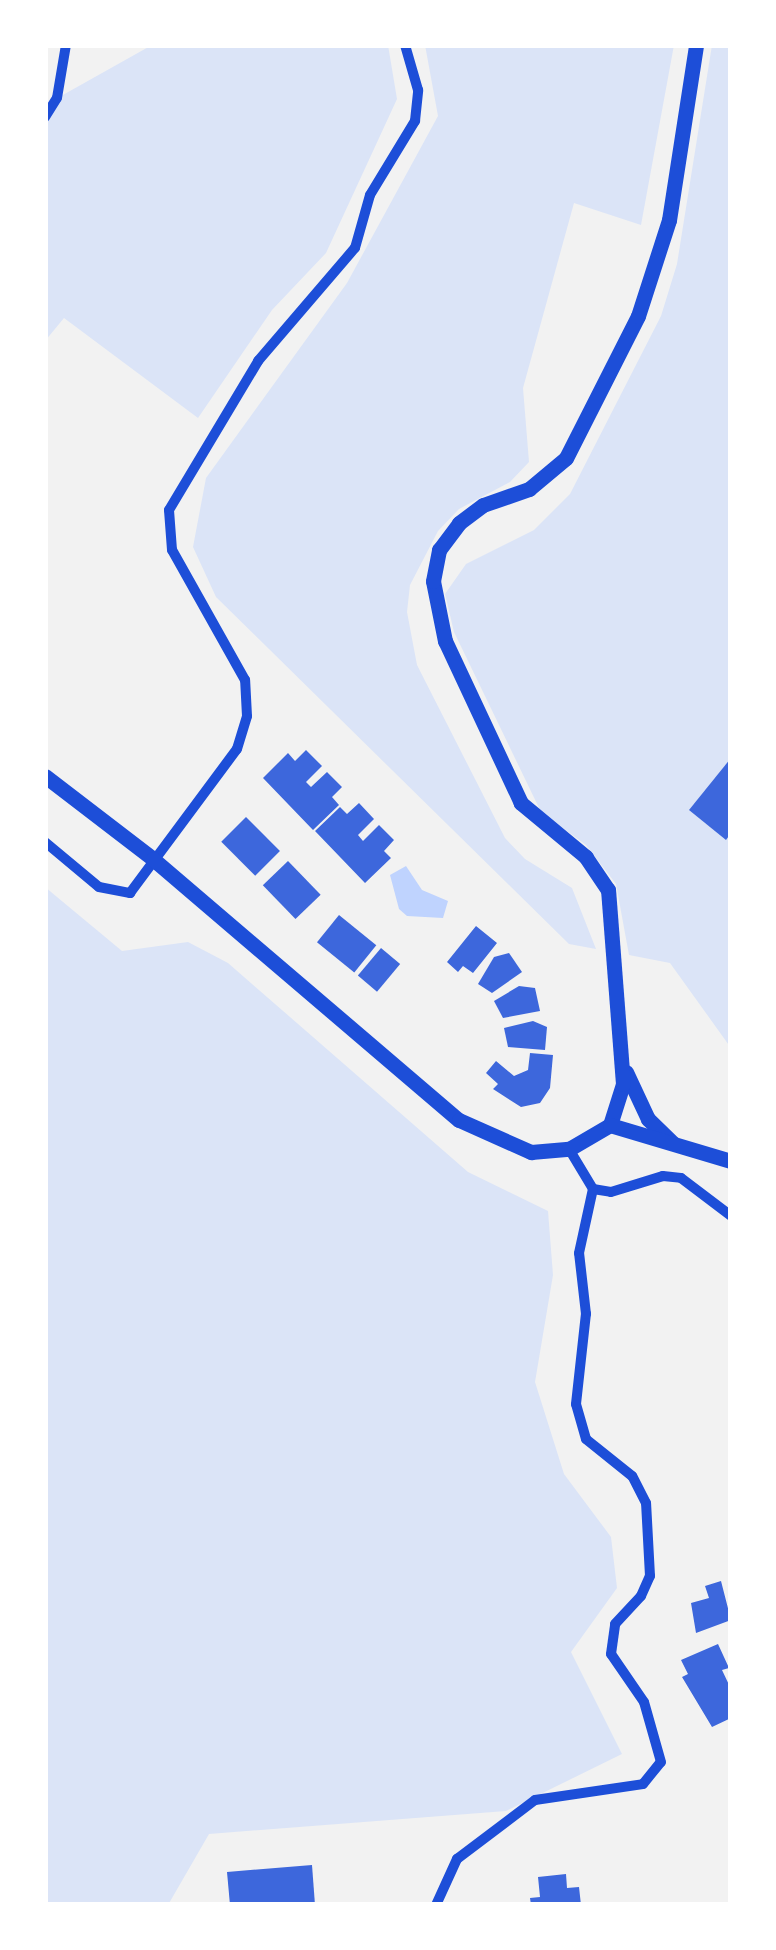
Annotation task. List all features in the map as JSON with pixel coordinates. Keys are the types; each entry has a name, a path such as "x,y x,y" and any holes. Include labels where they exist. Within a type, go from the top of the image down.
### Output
{"main road":[{"path":"45,776 154,859 458,1120 502,1144 531,1152 570,1149 610,1125 623,1084 608,890 586,857 522,803 441,630 434,580 439,550 459,523 483,505 528,489 566,458 638,316 670,220 696,45"},
{"path":"621,1054 648,1119 676,1146"},
{"path":"610,1125 731,1162"}],"street":[{"path":"45,117 57,98 66,45"},
{"path":"45,842 99,887 121,895 138,885 232,758 248,704 237,657 172,550 172,501 258,361 355,248 370,195 414,121 418,90 405,45"},
{"path":"436,1905 457,1859 536,1800 643,1784 661,1762 644,1702 611,1654 614,1624 642,1596 650,1576 646,1503 632,1476 586,1439 576,1404 586,1325 580,1253 593,1189 570,1149"},
{"path":"593,1189 611,1192 664,1176 681,1178 700,1186 731,1216"}],"shaded area":[{"path":"152,45 388,45 397,99 326,253 272,310 198,418 64,318 45,341 45,105"},
{"path":"425,45 674,45 641,225 574,203 523,388 529,462 510,482 459,509 438,531 410,585 407,612 417,665 505,838 525,859 572,888 596,949 569,944 216,597 193,547 206,478 347,283 438,116"},
{"path":"712,45 731,45 731,1048 670,963 629,955 616,884 586,845 541,812 454,632 445,594 466,564 534,530 570,494 661,316 677,264"},
{"path":"45,887 122,951 188,942 228,963 468,1172 548,1211 553,1275 535,1382 564,1474 611,1537 617,1588 571,1652 622,1754 506,1811 209,1834 168,1905 45,1905"}],"water":[{"path":"406,866 422,890 448,901 443,918 407,916 399,909 390,875"}],"building":[{"path":"306,750 322,766 306,782 311,787 327,772 342,787 332,797 339,805 313,830 263,778 288,753 295,761"},
{"path":"731,758 731,833 726,840 689,810"},
{"path":"359,803 374,819 358,835 363,841 379,825 394,840 384,851 391,858 365,883 315,831 340,807 347,814"},
{"path":"246,817 280,851 255,876 221,842"},
{"path":"288,861 321,895 295,919 263,885"},
{"path":"339,915 376,945 354,972 317,942"},
{"path":"476,926 497,943 473,973 463,966 458,972 447,962"},
{"path":"381,948 400,964 377,992 358,976"},
{"path":"509,953 522,972 492,993 478,984 494,957"},
{"path":"519,986 535,988 540,1011 503,1018 494,1001"},
{"path":"533,1021 547,1027 545,1050 508,1047 504,1028"},
{"path":"530,1053 553,1055 550,1088 540,1103 521,1107 493,1089 498,1084 486,1073 496,1061 514,1076 528,1070"},
{"path":"721,1581 731,1620 696,1633 691,1603 709,1598 705,1586"},
{"path":"718,1644 729,1668 722,1670 731,1689 731,1718 712,1727 682,1677 688,1674 681,1660"},
{"path":"312,1865 315,1905 230,1905 227,1872"},
{"path":"566,1874 567,1888 579,1887 581,1905 531,1905 530,1898 540,1897 538,1877"}]}
